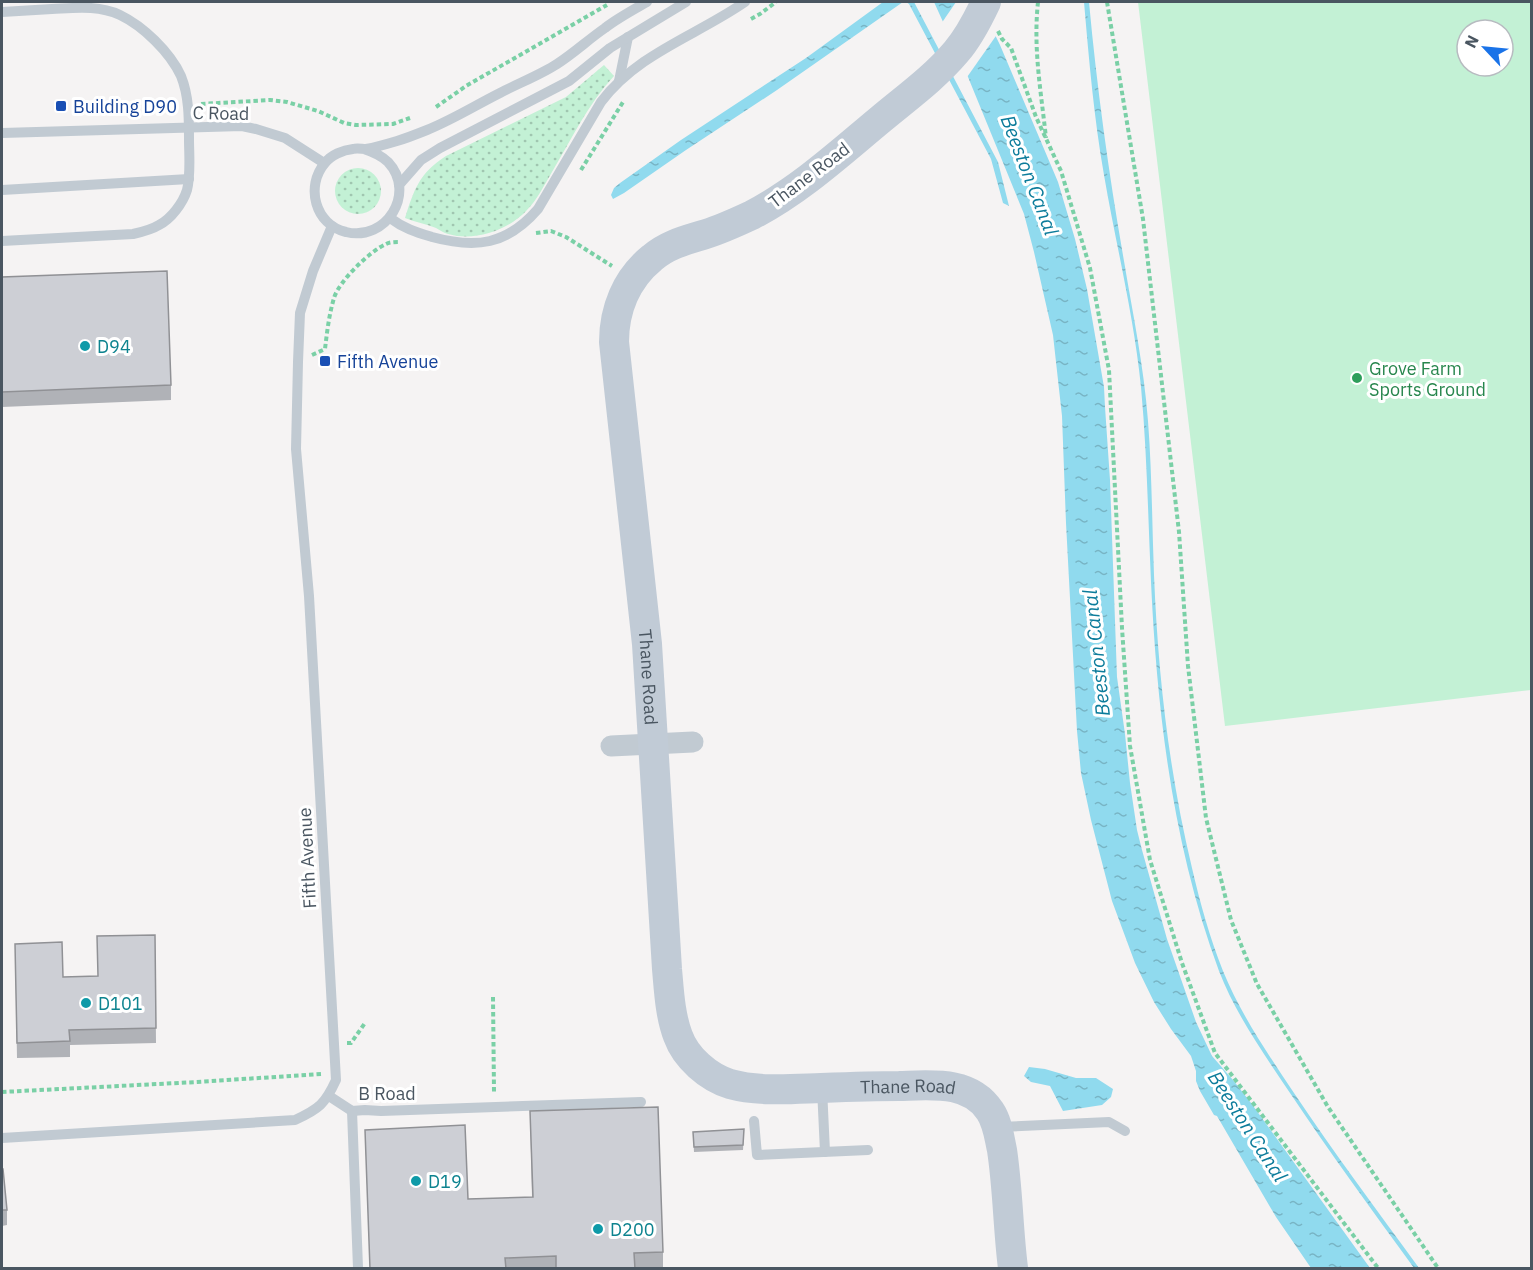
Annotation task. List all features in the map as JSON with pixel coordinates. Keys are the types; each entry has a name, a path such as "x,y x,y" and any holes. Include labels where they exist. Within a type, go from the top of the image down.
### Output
{"street":[{"name":"Thane Road","path":"986,2 956,52 925,83 782,198 734,224 678,242 653,256 632,280 622,297 616,317 614,342 647,644 666,969 678,1037 691,1058 700,1067 731,1084 777,1089 927,1085 953,1086 970,1092 984,1103 997,1127 1005,1169 1013,1269"},
{"path":"611,746 693,742"}],"lane":[{"path":"364,149 388,162 396,174 399,197 390,218 381,226 369,232 356,234 344,232 332,226 322,216 315,203 314,189 317,175 324,163 343,151 399,141 430,129 556,64 607,26 647,2"},
{"path":"399,185 421,160 569,81 628,37 686,2"},
{"path":"390,218 402,227 454,243 481,243 507,235 529,219 538,209 601,102 627,73 661,50 745,2"},
{"path":"2,12 87,7 103,9 120,15 135,24 163,49 181,76 188,104 189,128 189,179 186,192 172,214 160,225 133,234 2,241"},
{"path":"619,81 628,37"},
{"name":"C Road","path":"2,133 243,126 285,138 324,163"},
{"path":"2,190 189,179"},
{"name":"Fifth Avenue","path":"329,1096 336,1080 309,596 296,449 300,314 313,272 332,226"},
{"path":"822,1088 825,1152"},
{"path":"2,1138 295,1120 314,1112 329,1096"},
{"name":"B Road","path":"329,1096 352,1111 381,1112 640,1102"},
{"path":"352,1111 358,1269"},
{"path":"754,1121 757,1155 868,1150"},
{"path":"997,1127 1109,1122 1125,1131"}],"path":[{"path":"434,109 466,86 614,2"},
{"path":"749,20 776,2"},
{"path":"1038,2 1036,51 1047,141"},
{"path":"1107,2 1143,219 1179,532 1188,666 1206,818 1231,920 1257,984 1328,1107 1438,1269"},
{"path":"998,30 1002,39 1011,48 1036,117 1061,171 1090,268 1109,370 1130,746 1150,860 1182,963 1215,1053 1377,1269"},
{"path":"580,172 627,97"},
{"path":"188,104 270,100 303,106 344,123 356,125 393,124 416,116"},
{"path":"1069,199 1072,190"},
{"path":"538,232 545,224"},
{"path":"528,235 551,231 566,237 617,269"},
{"path":"298,362 325,350 334,295 362,260 387,243 410,242"},
{"path":"493,997 495,1107"},
{"path":"2,1092 321,1074 319,1046 351,1043 365,1023"}],"green space":[{"name":"Grove Farm Sports Ground","path":"1138,2 1531,2 1531,690 1225,726"},
{"path":"604,65 614,76 588,110 538,197 520,217 491,232 469,236 448,234 405,218 419,183 437,162 566,97"},
{"path":"358,168 374,175 381,191 374,207 358,214 342,207 335,191 342,175"}],"water":[{"path":"883,2 903,2 777,90 613,199 611,195 614,188 620,183 806,58"},
{"path":"906,2 914,2 998,162 1009,206 1003,203 991,159"},
{"name":"Beeston Canal","path":"934,2 979,2 1000,45 1058,182 1075,239 1087,289 1104,387 1110,480 1117,677 1130,783 1137,830 1167,939 1196,1022 1212,1056 1251,1103 1370,1268 1311,1268 1276,1217 1200,1091 1191,1056 1154,1002 1135,963 1112,901 1081,773 1062,416 1053,335 1024,214 968,77"},
{"path":"1084,2 1089,2 1108,164 1144,381 1162,686 1177,796 1198,894 1223,971 1256,1034 1324,1138 1419,1268 1414,1268 1336,1159 1270,1064 1242,1019 1219,971 1190,876 1170,779 1158,681 1145,436 1138,360 1100,154"},
{"path":"1029,1067 1076,1078 1096,1078 1113,1089 1111,1097 1102,1105 1063,1111 1050,1086 1031,1082 1024,1076"}],"pier":[{"path":"956,2 982,2 998,33 965,80 941,24"}],"building":[{"name":"D94","path":"167,271 171,385 2,392 2,277"},
{"name":"D101","path":"155,935 156,1028 69,1030 70,1041 17,1043 15,944 62,942 63,977 98,976 97,936"},
{"path":"658,1107 663,1252 634,1253 635,1269 556,1269 556,1256 505,1258 506,1269 370,1269 365,1130 465,1125 468,1199 533,1197 530,1111"},
{"path":"744,1129 743,1145 694,1147 693,1132"},
{"path":"3,1169 7,1210 2,1210"}],"place":[{"name":"Building D90","path":"61,106"},
{"name":"D94","path":"85,346"},
{"name":"Fifth Avenue","path":"325,361"},
{"name":"Grove Farm Sports Ground","path":"1357,378"},
{"name":"D101","path":"86,1003"},
{"name":"D19","path":"416,1181"},
{"name":"D200","path":"598,1229"}]}
